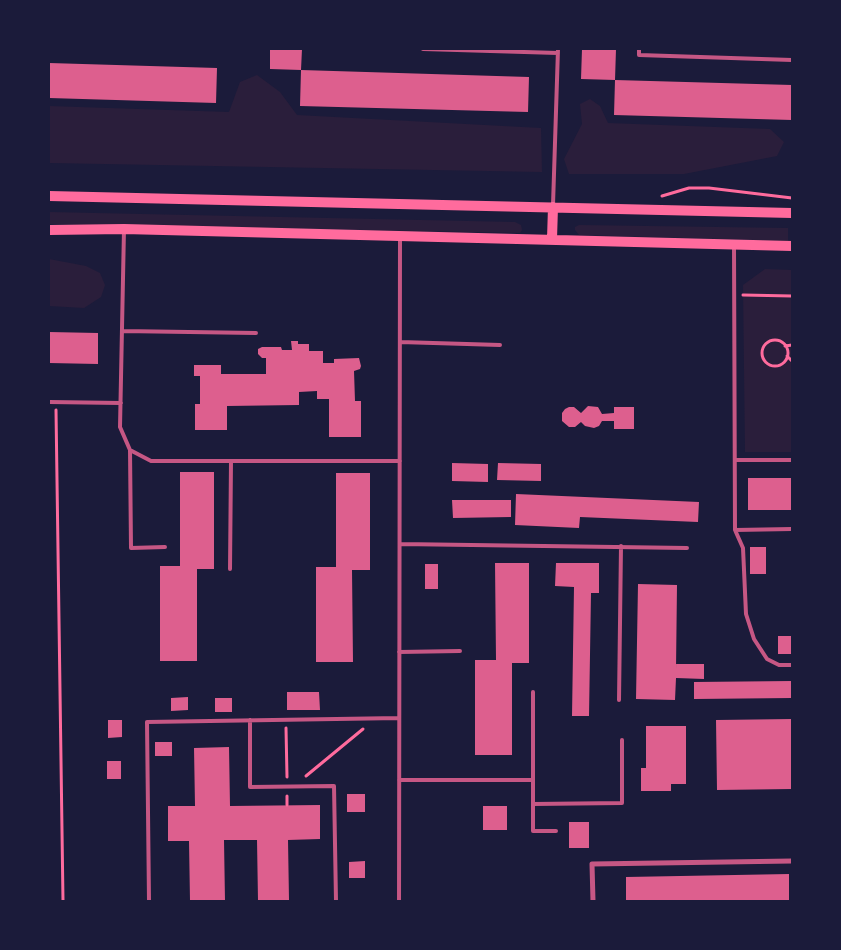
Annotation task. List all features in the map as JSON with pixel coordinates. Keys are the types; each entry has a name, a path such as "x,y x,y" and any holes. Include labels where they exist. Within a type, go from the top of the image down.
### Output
{"main road":[{"path":"49,196 792,213"},
{"path":"552,239 553,208"},
{"path":"49,230 124,229 792,246"}],"street":[{"path":"592,901 592,864 792,861"}],"lane":[{"path":"423,49 558,51 553,208"},
{"path":"639,49 639,55 792,60"},
{"path":"124,229 120,427 130,450 131,548 166,547"},
{"path":"399,901 400,236"},
{"path":"734,245 735,530 743,548 746,614 754,638 767,659 779,665 792,665"},
{"path":"122,331 256,333"},
{"path":"400,342 500,345"},
{"path":"49,402 121,403"},
{"path":"130,450 151,461 400,460"},
{"path":"735,460 792,460"},
{"path":"230,569 231,461"},
{"path":"735,530 792,529"},
{"path":"400,544 687,548"},
{"path":"619,700 621,546"},
{"path":"399,652 460,651"},
{"path":"533,692 533,830 556,831"},
{"path":"149,901 146,722 399,718"},
{"path":"250,720 250,787 334,786 336,901"},
{"path":"533,804 622,804 622,740"},
{"path":"399,780 533,780"}],"path":[{"path":"657,198 689,188 710,188 792,198"},
{"path":"734,295 792,296"},
{"path":"770,341 779,341 788,349 788,356 783,364 774,366 766,362 762,355 764,346 770,341"},
{"path":"786,346 792,345"},
{"path":"788,356 792,360"},
{"path":"56,402 63,901"},
{"path":"294,786 375,718"},
{"path":"286,720 287,805"}],"shaded area":[{"path":"257,75 280,92 297,115 541,128 542,172 49,163 49,106 229,112 240,82"},
{"path":"590,99 600,106 608,123 770,129 784,142 777,156 684,174 569,174 564,159 582,124 580,104"},
{"path":"49,212 515,222 521,225 522,230 520,233 49,224"},
{"path":"579,225 788,228 788,241 579,235 575,227"},
{"path":"49,259 86,266 100,273 105,285 101,297 84,308 49,306"},
{"path":"765,269 792,270 792,452 745,452 743,285"}],"building":[{"path":"270,49 302,49 301,70 270,69"},
{"path":"582,49 616,49 615,80 581,79"},
{"path":"49,63 217,68 216,103 49,98"},
{"path":"301,70 529,77 528,112 300,106"},
{"path":"615,80 792,85 792,120 614,115"},
{"path":"49,332 98,333 98,364 49,363"},
{"path":"291,341 298,341 298,344 309,344 309,351 323,351 323,363 334,363 334,359 359,358 360,369 354,371 355,401 361,401 361,437 329,437 329,399 317,399 317,391 299,392 299,405 227,406 227,430 195,430 195,404 200,404 200,376 194,376 194,365 221,365 221,374 266,374 266,358 262,358 258,354 258,349 262,347 281,347 282,350 292,350"},
{"path":"588,406 598,407 602,414 614,413 614,407 634,407 634,429 614,429 614,421 602,421 599,426 594,428 585,426 581,422 575,427 569,427 562,421 562,413 565,409 574,407 581,413"},
{"path":"452,463 488,464 488,482 452,481"},
{"path":"498,463 541,464 541,481 497,480"},
{"path":"180,472 214,472 214,569 197,569 197,661 160,661 160,566 180,566"},
{"path":"336,473 370,473 370,570 352,570 353,662 316,662 316,567 336,567"},
{"path":"748,478 792,478 792,510 748,510"},
{"path":"516,494 699,502 698,522 580,517 579,528 515,525"},
{"path":"452,500 511,500 511,517 453,518"},
{"path":"750,547 766,547 766,574 750,574"},
{"path":"495,563 529,563 529,663 512,663 512,755 475,755 475,660 496,660"},
{"path":"556,563 599,563 599,593 591,593 589,716 572,716 574,587 555,586"},
{"path":"425,564 438,564 438,589 425,589"},
{"path":"638,584 677,585 676,664 704,664 704,679 676,678 675,700 636,699"},
{"path":"778,636 792,636 792,654 778,654"},
{"path":"792,681 792,698 694,699 694,682"},
{"path":"287,692 319,692 320,710 287,710"},
{"path":"188,697 188,710 171,711 171,698"},
{"path":"215,698 232,698 232,712 215,712"},
{"path":"792,719 792,789 717,790 716,720"},
{"path":"108,720 122,720 122,737 108,738"},
{"path":"646,726 686,726 686,784 671,784 671,791 641,791 641,768 646,768"},
{"path":"155,742 172,742 172,756 155,756"},
{"path":"229,747 230,806 320,805 320,839 288,840 289,900 258,901 257,840 224,840 225,901 190,901 189,841 168,841 168,806 195,806 194,748"},
{"path":"107,761 121,761 121,779 107,779"},
{"path":"347,794 365,794 365,812 347,812"},
{"path":"483,806 507,806 507,830 483,830"},
{"path":"569,822 589,822 589,848 569,848"},
{"path":"365,861 365,878 349,878 349,862"},
{"path":"789,874 789,901 626,901 626,877"}]}
